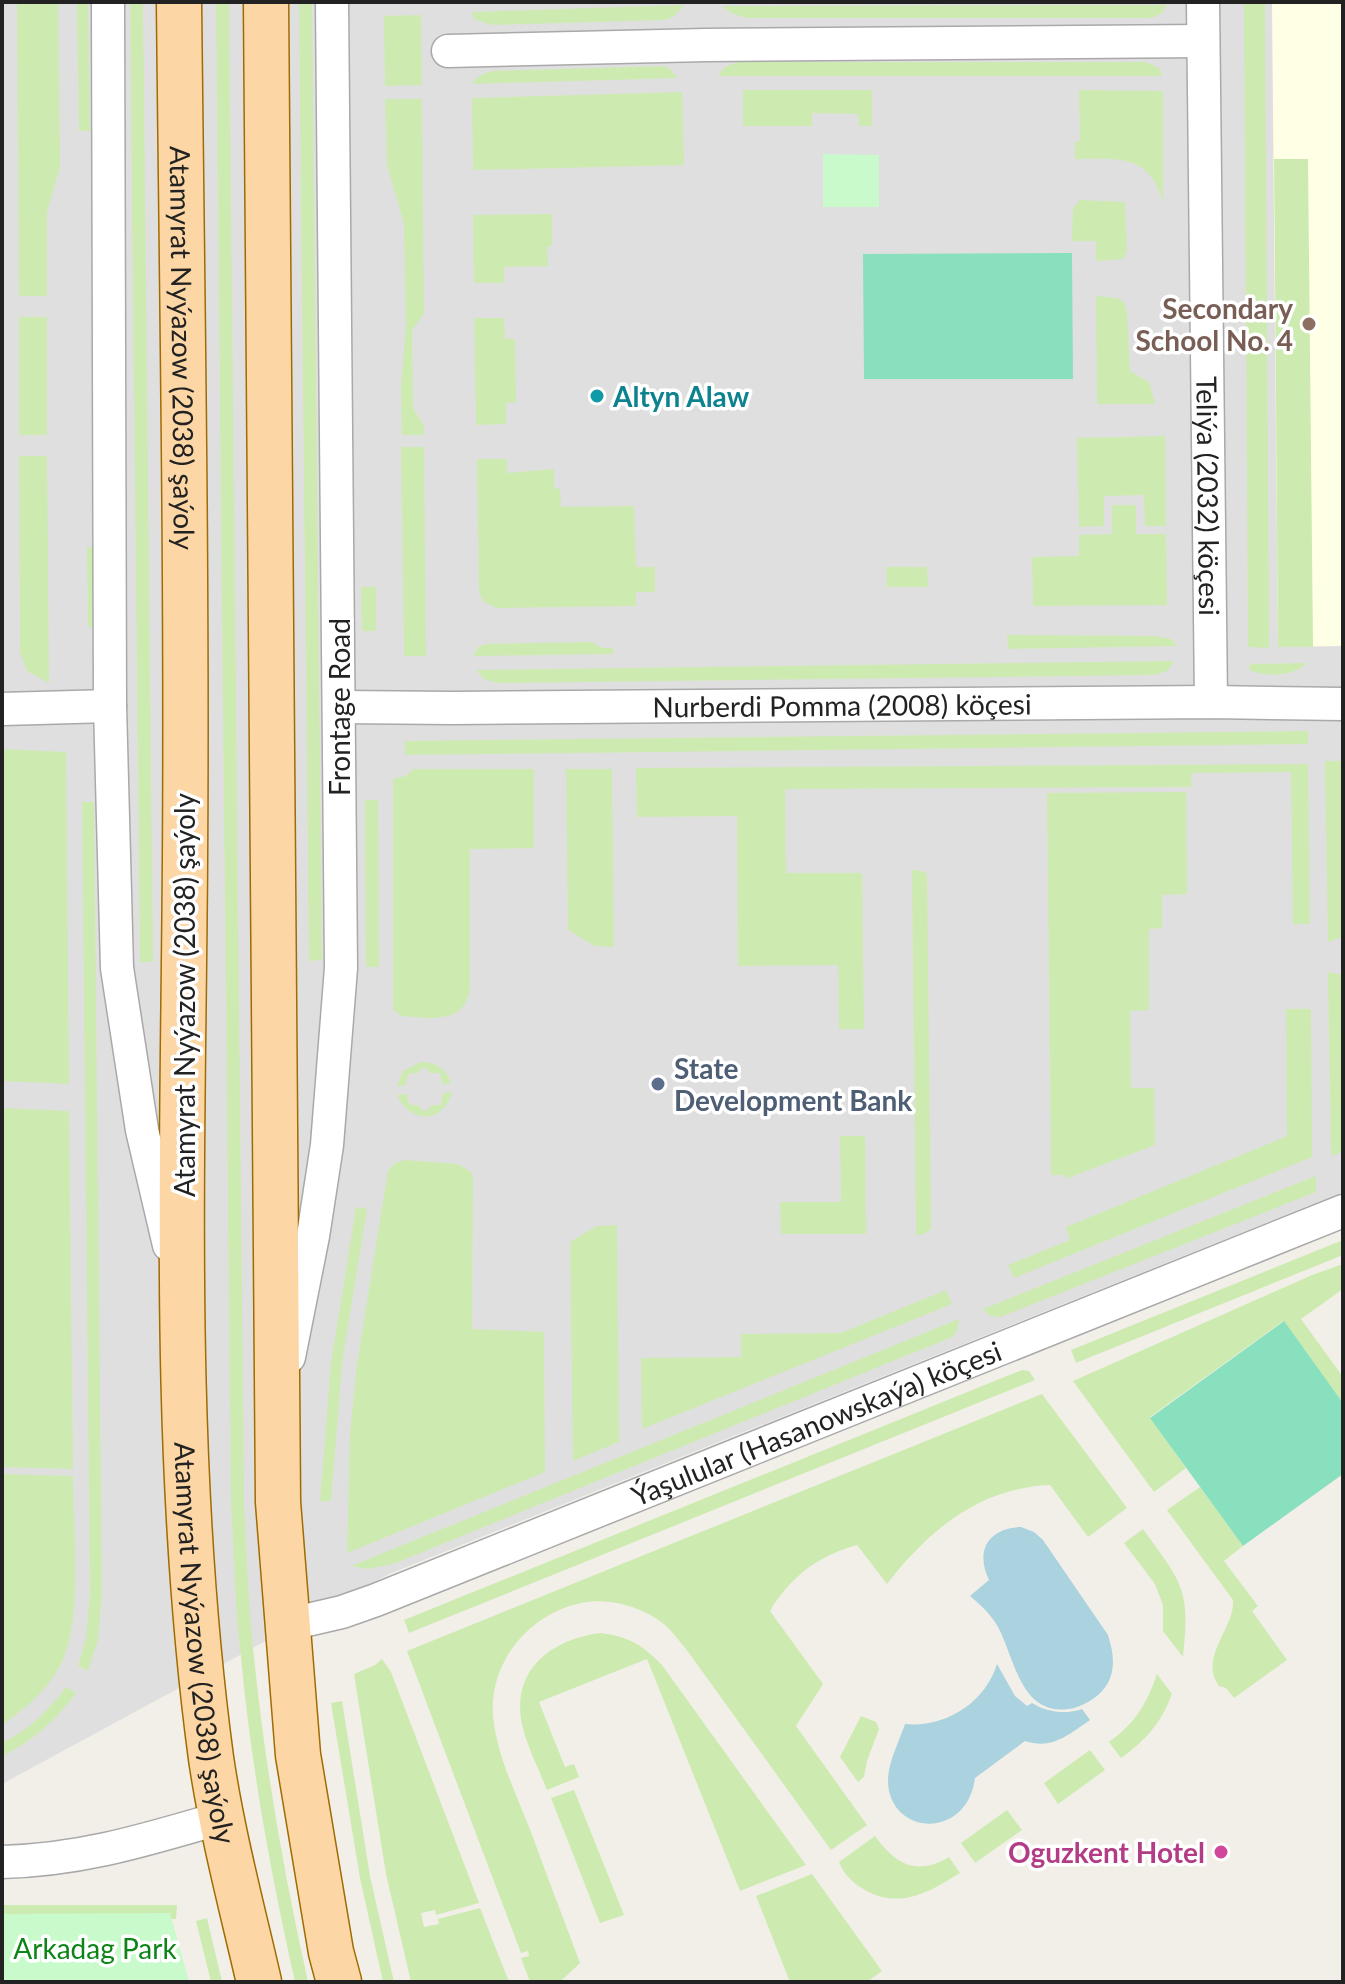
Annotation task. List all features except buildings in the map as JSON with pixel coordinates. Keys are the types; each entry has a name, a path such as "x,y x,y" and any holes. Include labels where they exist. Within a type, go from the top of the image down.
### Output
{"main road":[{"name":"Atamyrat Nyýazow (2038) şaýoly","path":"179,2 186,706 182,1300 189,1543 199,1653 221,1818 259,1982"},
{"path":"266,2 278,1502 298,1755 331,1952 339,1982"}],"street":[{"path":"108,2 110,706 117,968 142,1130 182,1300"},
{"name":"Frontage Road","path":"277,1407 303,1291 328,1138 341,968 332,2"},
{"name":"Teliýa (2032) köçesi","path":"1203,2 1211,702"},
{"path":"448,51 706,45 1203,41"},
{"name":"Nurberdi Pomma (2008) köçesi","path":"340,707 1343,704"},
{"path":"2,709 110,706"},
{"name":"Ýaşulular (Hasanowskaýa) köçesi","path":"286,1625 342,1612 376,1600 1343,1211"},
{"path":"2,1862 103,1852 221,1818"}],"shaded area":[{"path":"2,2 1343,2 1343,1192 389,1574 2,1784"},
{"name":"Secondary School No. 4","path":"1272,2 1343,2 1343,646 1278,647"}],"green space":[{"path":"17,2 58,2 60,167 47,212 47,296 19,296"},
{"path":"77,2 88,2 90,131 79,131"},
{"path":"130,2 143,2 153,962 140,962"},
{"path":"216,2 229,2 244,1504 258,1698 283,1860 308,1982 295,1982 256,1780 239,1638 231,1504"},
{"path":"299,2 312,2 322,960 309,961"},
{"path":"1244,2 1265,2 1269,648 1248,647"},
{"path":"684,5 675,16 665,20 492,25 474,19 472,12"},
{"path":"1167,5 1162,13 1151,18 747,18 731,13 722,6"},
{"path":"421,15 422,85 385,86 384,16"},
{"path":"738,62 1146,62 1159,68 1162,76 718,76 725,67"},
{"path":"663,66 678,78 471,84 492,71"},
{"path":"743,90 872,90 872,126 859,126 858,114 812,113 812,126 743,126"},
{"path":"1079,90 1163,91 1163,202 1149,175 1130,162 1075,159 1075,142 1080,141"},
{"path":"682,92 684,165 473,170 472,98"},
{"path":"385,99 422,99 424,314 412,330 413,408 424,426 424,435 402,435 401,385 406,327 404,224 387,165"},
{"path":"823,154 879,155 879,207 823,207"},
{"path":"1274,159 1308,159 1313,647 1278,647"},
{"path":"1080,200 1125,202 1127,251 1123,259 1096,261 1096,241 1072,241 1073,208"},
{"path":"552,214 552,246 547,247 548,266 504,267 504,283 474,283 473,215"},
{"path":"1072,253 1073,379 864,379 863,254"},
{"path":"1096,296 1117,298 1124,302 1130,371 1149,382 1155,404 1097,404"},
{"path":"19,317 47,317 47,435 19,435"},
{"path":"474,318 504,318 505,339 515,339 516,402 506,403 506,424 476,425"},
{"path":"1165,436 1166,526 1145,526 1144,495 1104,496 1104,526 1079,527 1077,438"},
{"path":"401,447 424,447 426,656 404,656"},
{"path":"19,456 47,456 49,683 27,671 20,652"},
{"path":"477,459 507,459 507,473 554,469 554,488 560,489 561,507 634,506 636,567 655,567 655,592 636,592 636,606 497,608 484,602 479,593"},
{"path":"1112,505 1136,505 1136,534 1166,534 1167,605 1033,606 1032,557 1079,556 1079,535 1112,534"},
{"path":"87,547 93,547 94,627 88,627"},
{"path":"886,567 927,567 928,587 887,587"},
{"path":"361,587 376,587 376,631 362,631"},
{"path":"1007,635 1154,636 1171,639 1177,646 1008,649"},
{"path":"591,642 602,648 613,648 613,654 473,656 478,647 486,644"},
{"path":"1174,661 1167,671 1153,675 498,683 484,679 476,670"},
{"path":"1307,663 1294,671 1280,674 1249,670 1250,664"},
{"path":"1308,731 1308,744 405,755 405,741"},
{"path":"2,749 66,752 69,1084 2,1081"},
{"path":"1325,761 1343,761 1343,937 1328,942"},
{"path":"1308,764 1310,924 1293,924 1291,772 1192,773 1191,787 785,789 786,873 862,873 864,1029 839,1029 838,965 738,966 737,816 637,817 636,768"},
{"path":"413,769 534,769 534,848 470,849 470,990 460,1009 444,1017 401,1016 393,1009 393,779 406,776"},
{"path":"566,769 612,769 614,947 595,946 568,930"},
{"path":"1186,792 1187,894 1162,895 1162,928 1149,929 1149,1010 1130,1011 1131,1088 1154,1088 1155,1145 1065,1179 1065,1175 1051,1175 1047,793"},
{"path":"365,800 378,800 379,967 366,967"},
{"path":"82,802 94,802 102,1593 98,1640 88,1671 78,1666 86,1638 90,1593"},
{"path":"912,870 927,874 931,1229 916,1235"},
{"path":"1328,972 1343,975 1343,1151 1331,1156"},
{"path":"1286,1009 1311,1009 1312,1157 1014,1278 1008,1265 1070,1240 1066,1227 1287,1136"},
{"path":"421,1062 440,1067 451,1083 442,1084 440,1073 431,1073 424,1067 417,1073 408,1074 406,1085 397,1086 403,1071"},
{"path":"452,1092 441,1110 426,1116 410,1111 397,1095 407,1094 409,1105 418,1105 425,1112 432,1105 441,1105 443,1093"},
{"path":"2,1108 69,1111 73,1469 2,1467"},
{"path":"840,1136 865,1136 866,1234 781,1234 780,1202 841,1202"},
{"path":"405,1160 458,1164 471,1172 472,1329 544,1332 545,1472 347,1553 350,1434 357,1364 388,1171 395,1163"},
{"path":"1316,1176 1316,1192 1000,1317 990,1316 983,1309"},
{"path":"356,1207 367,1209 342,1364 331,1501 320,1501 331,1363"},
{"path":"617,1225 619,1442 573,1461 570,1242 597,1226"},
{"path":"1343,1240 1343,1255 1076,1363 1071,1350"},
{"path":"1343,1264 1343,1289 1301,1319 1343,1377 1343,1403 1283,1321 1150,1417 1186,1468 1154,1492 1073,1381"},
{"path":"946,1290 952,1304 642,1429 641,1358 741,1357 741,1334 841,1333"},
{"path":"959,1319 957,1331 952,1337 393,1564 368,1569 351,1566"},
{"path":"1284,1321 1343,1403 1343,1474 1243,1546 1150,1418"},
{"path":"1022,1370 1029,1371 1035,1380 409,1633 404,1620"},
{"path":"1042,1394 1127,1508 1088,1537 1050,1485 1000,1494 978,1503 938,1530 887,1584 857,1545 830,1555 807,1569 787,1587 770,1611 823,1684 796,1726 867,1825 831,1850 686,1649 653,1616 633,1607 591,1601 561,1609 527,1632 503,1664 496,1683 493,1703 496,1738 580,1963 560,1982 530,1982 521,1958 529,1956 528,1951 521,1953 407,1651"},
{"path":"2,1474 73,1476 75,1597 69,1643 62,1662 51,1681 36,1697 2,1725"},
{"path":"1200,1487 1243,1546 1224,1561 1258,1606 1252,1611 1287,1660 1234,1698 1226,1688 1219,1686 1213,1665 1233,1600 1167,1510"},
{"path":"1143,1529 1181,1588 1186,1616 1183,1657 1163,1631 1163,1605 1155,1584 1124,1543"},
{"path":"601,1633 635,1643 662,1665 806,1865 740,1891 647,1659 539,1702 565,1767 574,1764 579,1777 547,1790 521,1719 520,1701 524,1684 531,1670 553,1649 568,1641"},
{"path":"382,1659 391,1672 479,1903 436,1915 435,1910 421,1913 424,1927 439,1924 438,1919 480,1908 509,1982 411,1982 386,1874 354,1674"},
{"path":"1157,1674 1172,1694 1168,1704 1152,1730 1121,1758 1109,1742 1139,1712"},
{"path":"66,1687 76,1693 60,1713 34,1737 2,1756 2,1743 37,1719"},
{"path":"342,1701 370,1876 394,1982 383,1982 360,1878 331,1703"},
{"path":"861,1716 876,1722 879,1729 864,1777 858,1782 840,1757"},
{"path":"1090,1750 1105,1770 1058,1804 1044,1783"},
{"path":"574,1790 624,1915 600,1923 551,1798"},
{"path":"1007,1810 1022,1830 975,1863 961,1843"},
{"path":"875,1836 891,1854 908,1864 927,1866 949,1857 960,1873 914,1896 878,1896 853,1881 839,1862"},
{"path":"812,1874 882,1971 867,1982 790,1982 756,1896"},
{"path":"2,1905 177,1905 176,1919 2,1919"},
{"name":"Arkadag Park","path":"170,1913 189,1982 2,1982 2,1914"},
{"path":"207,1918 222,1982 211,1982 196,1921"}],"water":[{"path":"1021,1527 1043,1540 1110,1641 1113,1665 1108,1683 1094,1698 1074,1708 1044,1706 1033,1698 1024,1687 995,1622 970,1596 989,1580 983,1560 987,1543 1000,1532"},
{"path":"997,1664 1015,1696 1027,1706 1032,1703 1044,1709 1063,1712 1082,1709 1090,1720 1052,1742 1025,1741 975,1778 969,1798 958,1812 945,1821 930,1824 915,1821 902,1813 892,1801 888,1783 891,1761 905,1724 935,1722 962,1710 983,1690"}],"place":[{"name":"Secondary School No. 4","path":"1309,324"},
{"name":"Altyn Alaw","path":"597,396"},
{"name":"State Development Bank","path":"658,1084"},
{"name":"Oguzkent Hotel","path":"1221,1852"}]}
